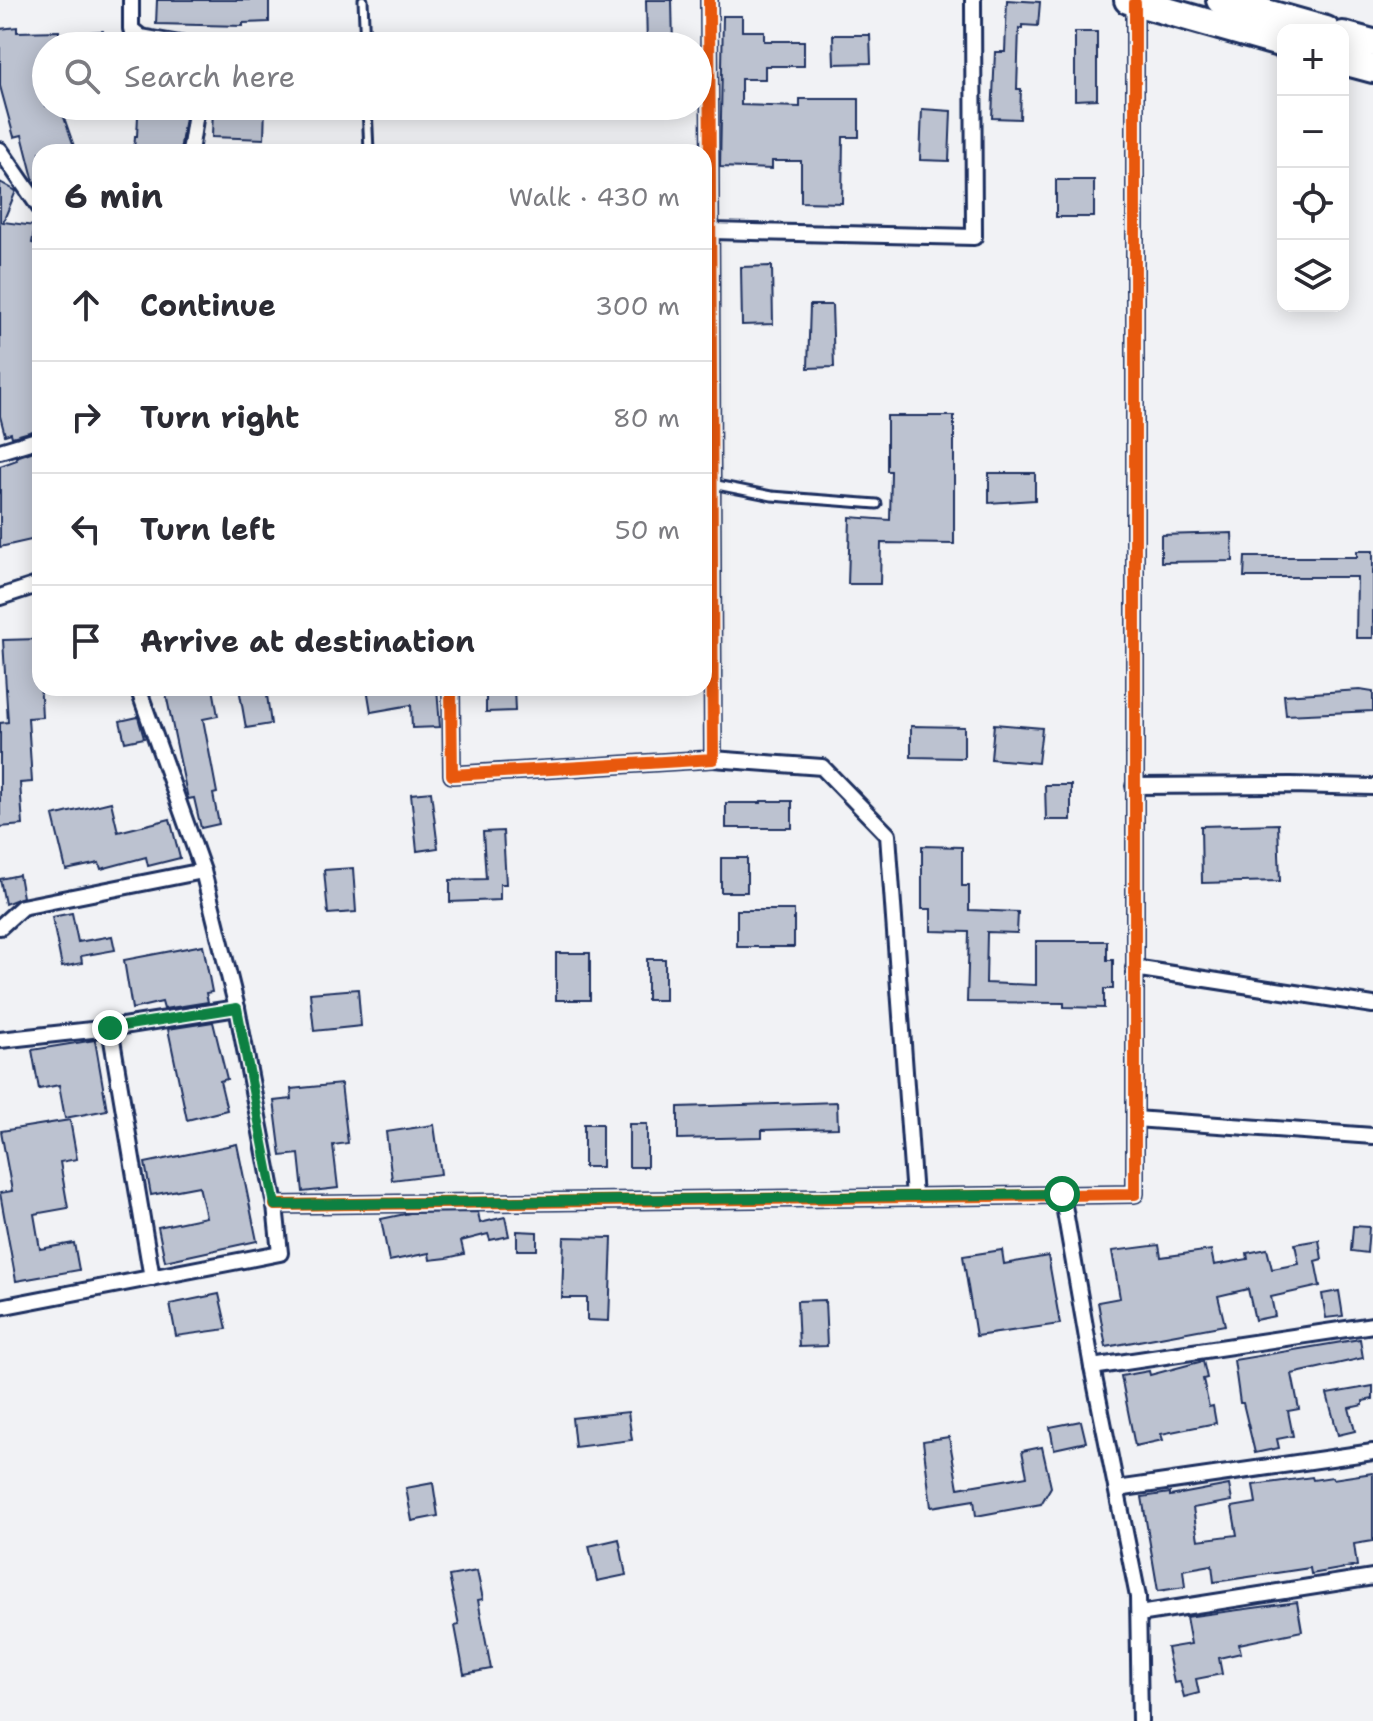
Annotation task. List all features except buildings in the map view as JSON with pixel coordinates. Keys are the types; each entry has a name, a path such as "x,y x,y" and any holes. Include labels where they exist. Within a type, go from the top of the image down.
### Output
{"highway":[{"path":"1220,0 1305,24"},
{"path":"1131,1 1277,42"},
{"path":"1349,37 1373,43"},
{"path":"1349,63 1373,69"}],"street":[{"path":"131,0 131,29 135,32"},
{"path":"709,0 709,32"},
{"path":"712,231 974,237 973,0"},
{"path":"275,1205 1135,1194 1131,1"},
{"path":"191,144 195,120"},
{"path":"710,120 710,144"},
{"path":"0,150 32,196"},
{"path":"0,451 32,441"},
{"path":"712,484 713,759"},
{"path":"0,597 32,587"},
{"path":"0,1307 280,1253 275,1205 237,1008 203,871 141,696"},
{"path":"451,696 452,775 713,759 822,767 888,835 914,1197"},
{"path":"1134,786 1373,787"},
{"path":"0,927 22,907 203,871"},
{"path":"1134,968 1373,1005"},
{"path":"0,1040 110,1028 237,1008"},
{"path":"110,1028 152,1278"},
{"path":"1135,1119 1373,1136"},
{"path":"1062,1194 1092,1367 1138,1597 1140,1721"},
{"path":"1092,1367 1373,1325"},
{"path":"1117,1489 1373,1452"},
{"path":"1139,1614 1373,1577"}],"lane":[{"path":"363,0 364,32"},
{"path":"368,120 369,144"},
{"path":"712,484 772,496 877,504"}],"cycle path":[{"path":"709,0 709,32"},
{"path":"275,1205 1135,1194 1135,3"},
{"path":"710,120 710,144"},
{"path":"451,696 452,775 713,759 712,569"}],"route":[{"path":"110,1028 237,1008 275,1205 1062,1194"}]}
